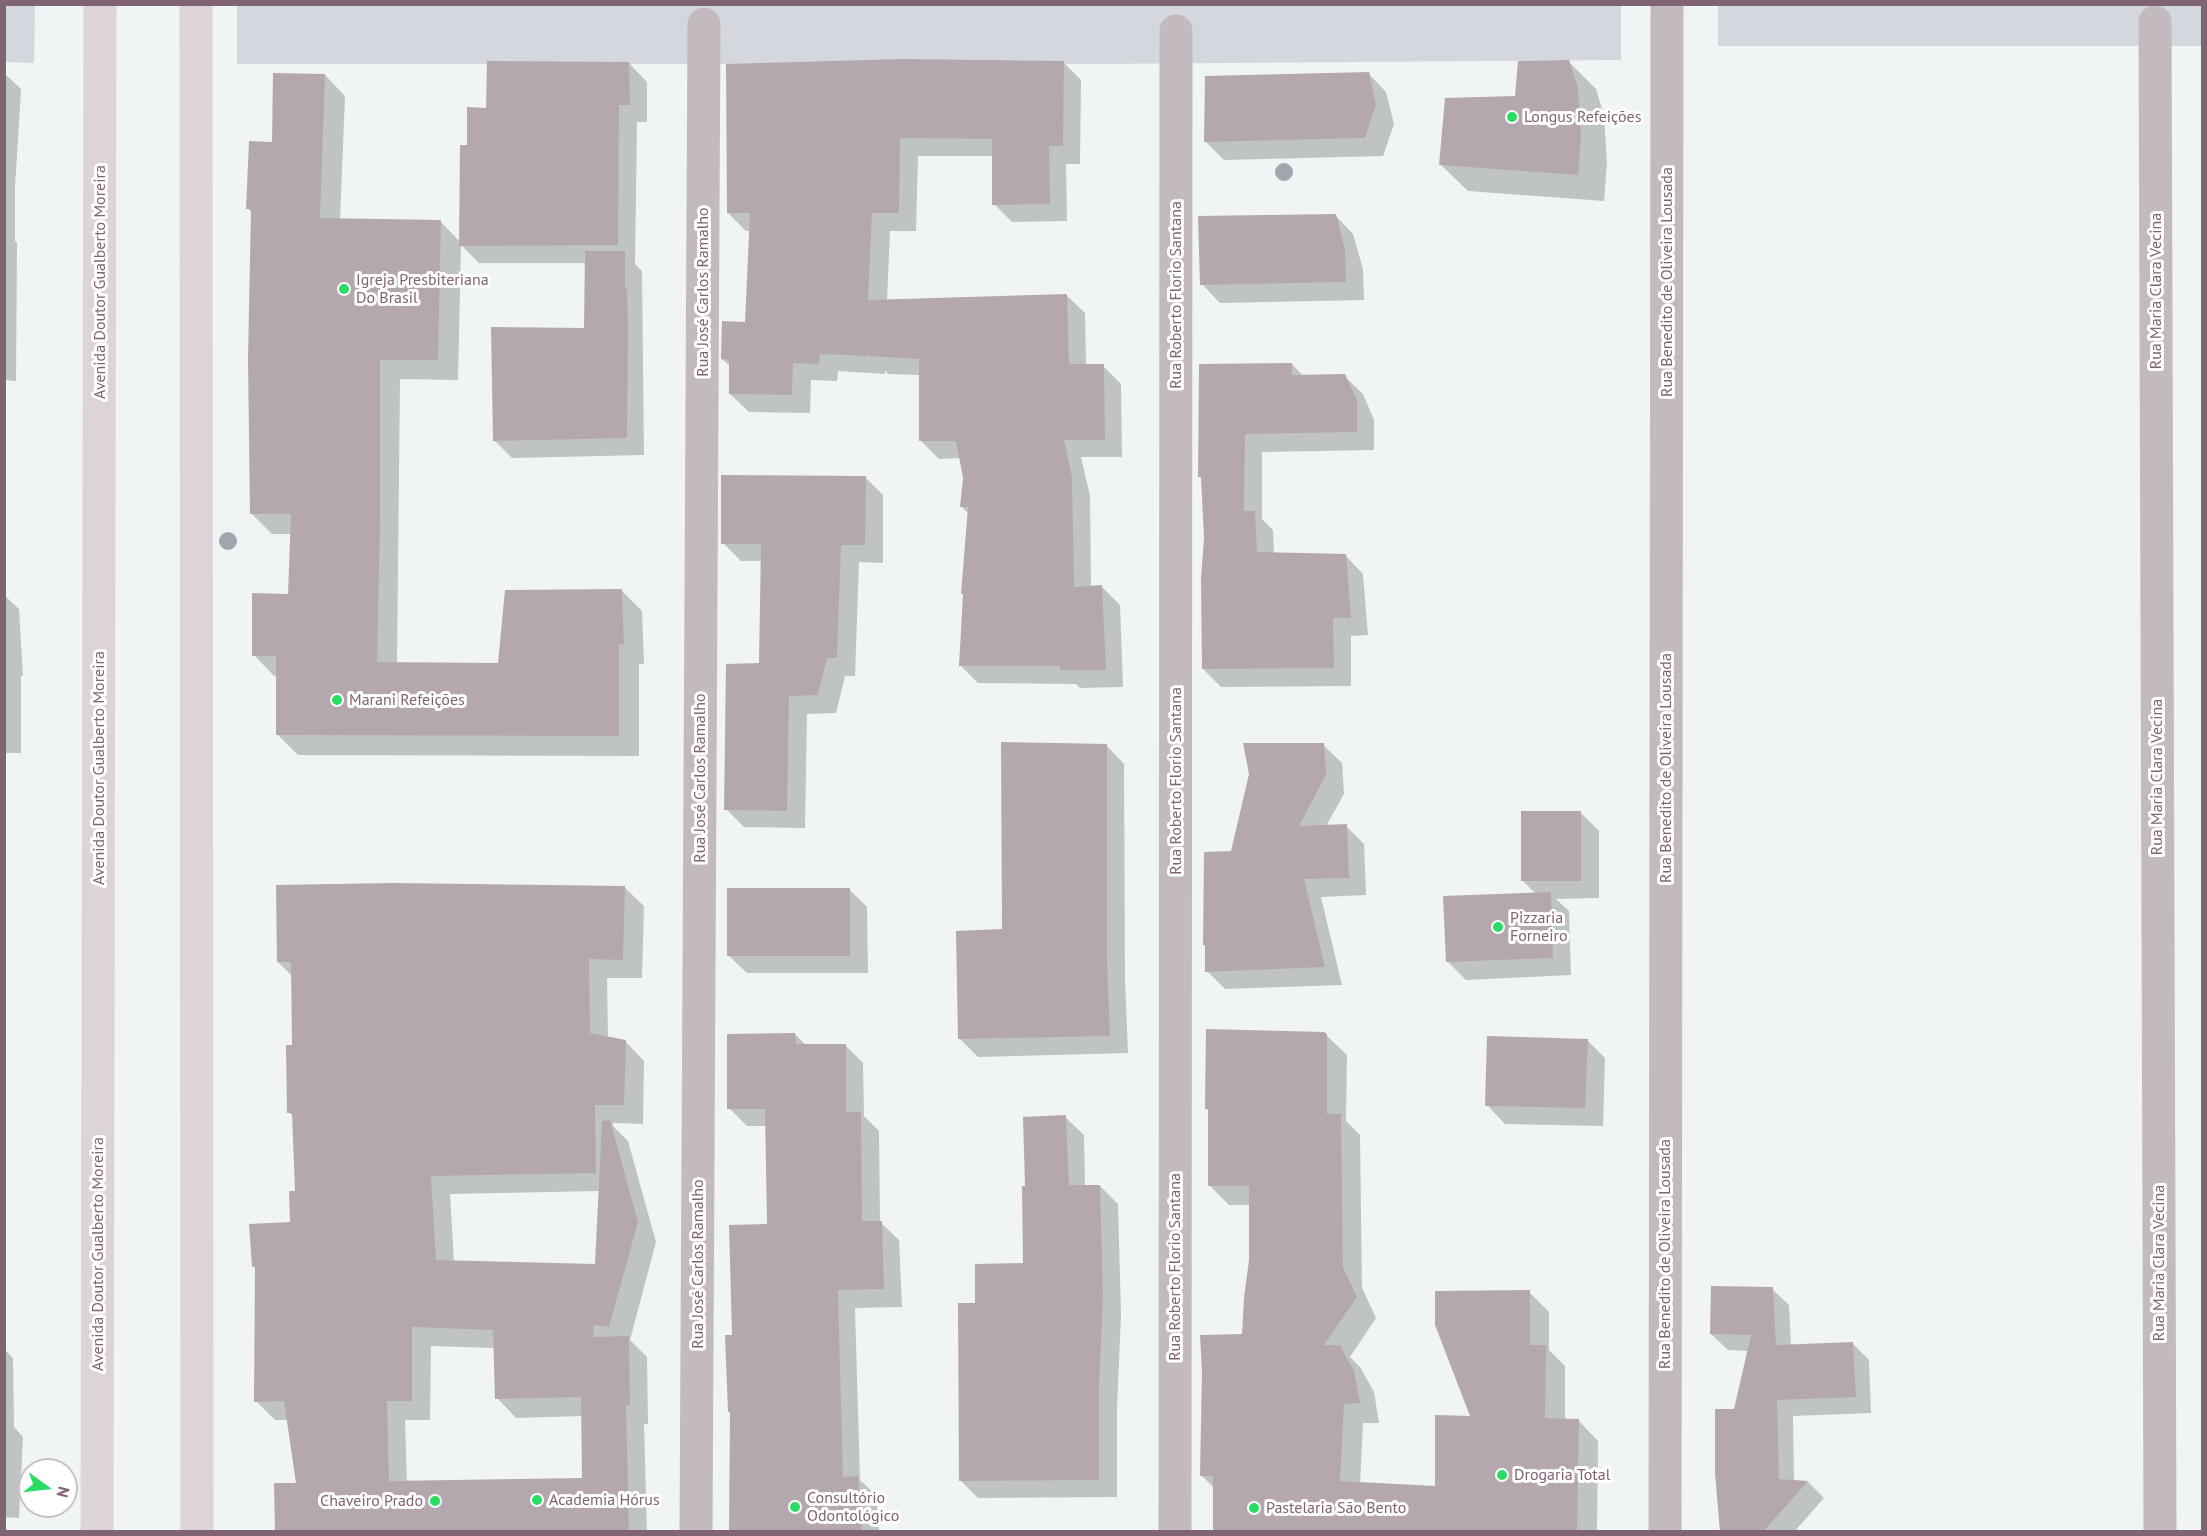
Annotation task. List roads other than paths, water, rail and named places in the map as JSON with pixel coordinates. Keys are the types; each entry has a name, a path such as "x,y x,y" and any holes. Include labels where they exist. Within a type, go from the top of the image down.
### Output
{"main road":[{"name":"Avenida Doutor Gualberto Moreira","path":"98,1532 100,4"},
{"path":"196,4 197,1532"}],"street":[{"name":"Rua Benedito de Oliveira Lousada","path":"1665,1532 1667,4"},
{"name":"Rua Maria Clara Vecina","path":"2155,22 2160,1532"},
{"name":"Rua José Carlos Ramalho","path":"696,1532 704,24"},
{"name":"Rua Roberto Florio Santana","path":"1175,1532 1176,31"}],"place":[{"name":"Longus Refeições","path":"1512,117"},
{"name":"Igreja Presbiteriana Do Brasil","path":"344,289"},
{"name":"Marani Refeições","path":"337,700"},
{"name":"Pizzaria Forneiro","path":"1498,927"},
{"name":"Drogaria Total","path":"1502,1475"},
{"name":"Academia Hórus","path":"537,1500"},
{"name":"Chaveiro Prado","path":"435,1501"},
{"name":"Consultório Odontológico","path":"795,1507"},
{"name":"Pastelaria São Bento","path":"1254,1508"}]}
